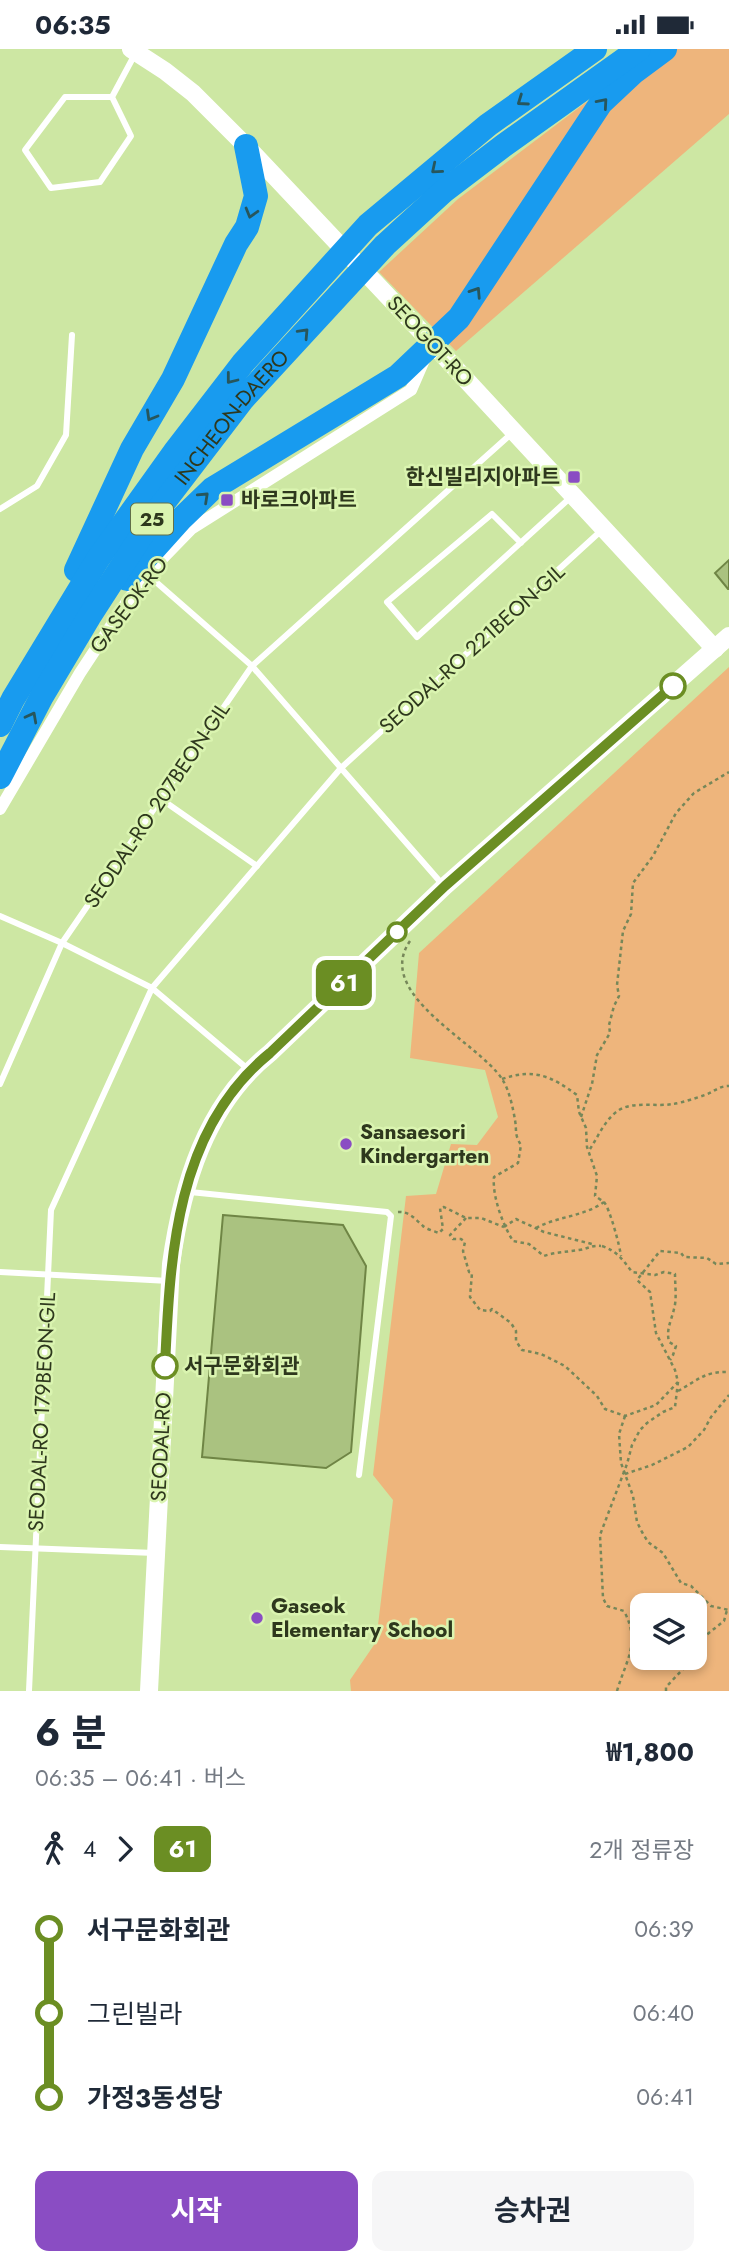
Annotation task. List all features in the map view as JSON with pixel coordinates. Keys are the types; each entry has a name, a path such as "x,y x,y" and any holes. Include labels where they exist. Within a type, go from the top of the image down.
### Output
{"highway":[{"name":"INCHEON-DAERO","path":"0,777 42,697 89,617 158,510 335,282 368,225 488,125 595,49"},
{"name":"INCHEON-DAERO","path":"0,725 98,559 176,450 243,363 335,282 385,245 444,191 639,49"},
{"path":"89,617 212,489 398,376 459,318 601,103 634,72 665,49"},
{"path":"13,699 132,449 173,379 236,244 247,227 256,195 246,146"}],"street":[{"name":"SEOGOT-RO","path":"135,50 193,93 246,146 715,649"},
{"name":"GASEOK-RO","path":"0,809 80,673 126,603 148,575 191,529 411,390 432,343"},
{"name":"SEODAL-RO","path":"149,1691 170,1281 184,1191 194,1161 210,1129 227,1099 249,1070 445,886 729,636"}],"lane":[{"path":"112,97 135,50"},
{"path":"65,97 112,97 131,136 100,181 51,188 25,150 65,97"},
{"path":"0,509 37,486 66,435 72,335"},
{"path":"252,666 514,432"},
{"path":"521,543 492,514 387,602 417,638 521,543 573,495"},
{"name":"SEODAL-RO 221BEON-GIL","path":"341,768 603,529"},
{"path":"148,575 252,666 445,886"},
{"name":"SEODAL-RO 207BEON-GIL","path":"0,1084 62,943 252,666"},
{"path":"152,988 341,768"},
{"path":"161,799 257,866"},
{"path":"0,916 62,943 152,988 249,1070"},
{"name":"SEODAL-RO 179BEON-GIL","path":"35,1549 51,1210 152,988"},
{"path":"184,1191 387,1212 391,1216 359,1475"},
{"path":"0,1272 170,1281"},
{"name":"SEODAL-RO 179BEON-GIL","path":"0,1547 155,1553"},
{"path":"29,1691 35,1549"}],"path":[{"path":"581,1117 592,1084 597,1055 610,1033 609,1025 619,996 617,985 624,931 631,914 633,883 685,803 694,793 729,772"},
{"path":"414,936 401,959 404,981 441,1025 493,1066 505,1082 514,1115 515,1136 521,1145 519,1163 494,1177 493,1186 504,1227 513,1241 528,1244 544,1256 568,1250 581,1251 592,1245 601,1246"},
{"path":"502,1079 514,1074 531,1073 551,1077 578,1095 581,1117 597,1176 595,1196 610,1210 621,1256"},
{"path":"589,1151 605,1123 620,1110 639,1105 675,1104 707,1095 720,1086 729,1086"},
{"path":"536,1228 587,1212 604,1202"},
{"path":"391,1216 400,1211 407,1212 424,1227 439,1233 443,1229 440,1208 444,1207 466,1217 481,1218 504,1227"},
{"path":"466,1217 450,1235 453,1239 465,1242 463,1251 469,1272 472,1273 470,1297 480,1310 492,1309 511,1323 516,1331 516,1341 522,1350 548,1357 565,1366 597,1396 605,1409 625,1416 656,1405 678,1382"},
{"path":"504,1227 516,1219 561,1237 611,1249 621,1256 632,1272 675,1274 674,1308 668,1324 668,1338 669,1342 676,1346 670,1360"},
{"path":"617,1691 632,1648 633,1634 624,1611 607,1606 603,1598 600,1535 632,1445 640,1430 663,1412 675,1407 678,1392 678,1382 670,1360 656,1333 650,1292 637,1280 660,1251 681,1253 684,1257 707,1258 716,1264 729,1263"},
{"path":"678,1392 698,1377 716,1371 729,1371"},
{"path":"624,1472 652,1465 688,1447 729,1395"},
{"path":"625,1416 619,1434 624,1472 633,1496 637,1522 648,1542 663,1553 681,1583 691,1586 711,1606 728,1610 724,1621 707,1634"},
{"path":"666,1691 666,1687 682,1670"}],"shaded area":[{"path":"671,49 729,49 729,114 456,351 379,272 458,199 585,103"},
{"path":"729,667 729,1691 351,1691 350,1680 376,1642 393,1500 373,1475 406,1196 436,1194 451,1144 477,1145 498,1117 485,1070 410,1058 419,953"}],"building":[{"path":"729,560 729,589 728,589 715,573"},
{"path":"223,1215 343,1225 366,1266 351,1452 326,1468 202,1457"}],"bus line":[{"name":"61","path":"165,1366 171,1264 184,1191 194,1161 210,1129 238,1084 249,1070 445,886 673,686"}],"place":[{"name":"한신빌리지아파트","path":"574,477"},
{"name":"바로크아파트","path":"227,500"},
{"name":"Sansaesori Kindergarten","path":"346,1144"},
{"name":"서구문화회관","path":"165,1366"},
{"name":"Gaseok Elementary School","path":"257,1618"}]}
